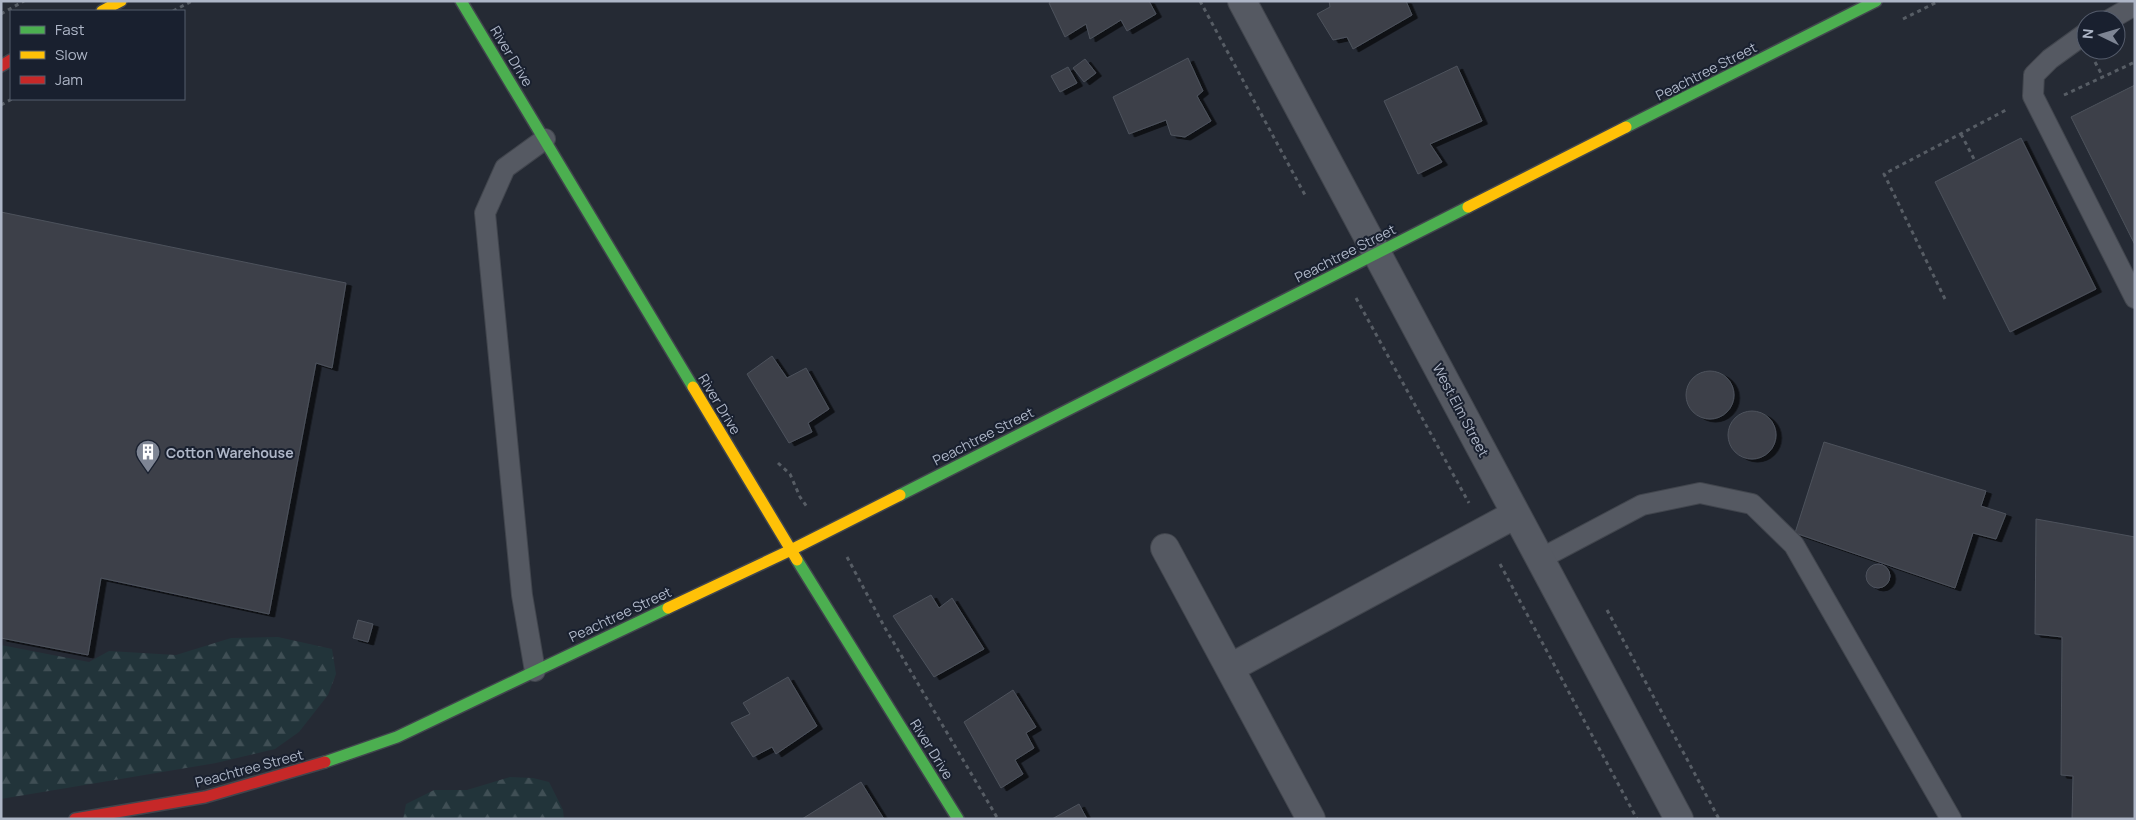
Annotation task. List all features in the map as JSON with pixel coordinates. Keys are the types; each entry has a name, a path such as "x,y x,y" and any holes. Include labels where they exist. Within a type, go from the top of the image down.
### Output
{"main road":[{"path":"104,10 121,1"},
{"name":"River Drive","path":"462,1 791,550 958,819"},
{"name":"Peachtree Street","path":"75,819 206,796 323,763 397,737 826,533 1876,1"}],"street":[{"name":"West Elm Street","path":"1242,1 1679,819"},
{"path":"1230,668 1516,514"},
{"path":"1165,548 1311,819"}],"lane":[{"path":"2076,40 2050,58 2034,75 2033,96 2135,298"},
{"path":"535,671 522,595 485,213 505,168 544,139"},
{"path":"1540,559 1642,505 1700,493 1752,504 1794,545 1951,819"}],"path":[{"path":"1,14 24,1"},
{"path":"176,10 192,1"},
{"path":"1200,1 1305,195"},
{"path":"2059,97 2135,62"},
{"path":"1945,299 1884,174 2014,106"},
{"path":"1961,134 1975,161"},
{"path":"1355,297 1473,510"},
{"path":"773,454 778,463 790,474 800,497 826,533 851,561 885,628 998,819"},
{"path":"1500,564 1637,819"},
{"path":"1605,605 1719,819"}],"green space":[{"path":"278,637 332,649 336,674 328,695 299,732 275,749 216,763 1,799 1,645 89,662 109,651 176,655 231,638"},
{"path":"510,777 533,778 549,782 563,810 564,819 403,819 406,804 434,790 467,790"}],"building":[{"path":"1052,1 1149,1 1156,14 1127,31 1121,20 1090,39 1086,24 1065,37 1049,3"},
{"path":"1329,1 1406,1 1412,15 1353,49 1347,37 1333,40 1317,14 1330,7"},
{"path":"1188,58 1203,91 1197,96 1211,121 1185,137 1171,135 1166,120 1129,134 1113,97"},
{"path":"1085,59 1096,73 1084,82 1073,68"},
{"path":"1457,66 1482,121 1430,144 1442,162 1418,174 1384,101"},
{"path":"1068,67 1077,83 1060,92 1051,76"},
{"path":"2135,85 2135,245 2071,117"},
{"path":"2021,138 2096,289 2010,332 1935,182"},
{"name":"Cotton Warehouse","path":"1,212 346,283 332,368 316,363 269,614 101,578 88,655 1,638"},
{"path":"772,356 787,378 806,368 829,409 808,423 812,432 789,443 747,374"},
{"path":"1705,371 1715,371 1727,378 1734,390 1734,400 1727,412 1715,419 1705,419 1697,415 1690,408 1686,400 1686,390 1690,382 1697,375"},
{"path":"1747,411 1757,411 1769,418 1776,430 1776,440 1769,452 1757,459 1747,459 1739,455 1732,448 1728,440 1728,430 1732,422 1739,415"},
{"path":"1824,442 1986,491 1981,506 2006,514 1996,539 1973,533 1955,588 1795,533"},
{"path":"2036,519 2135,537 2135,819 2072,819 2073,776 2061,775 2062,637 2035,634"},
{"path":"1878,564 1887,567 1890,576 1887,585 1878,588 1869,585 1866,576 1869,567"},
{"path":"931,595 939,608 952,598 984,649 934,677 893,616"},
{"path":"358,620 373,624 368,642 353,638"},
{"path":"788,677 817,726 776,754 772,747 753,757 731,723 750,714 743,703"},
{"path":"1013,690 1036,727 1026,733 1034,748 1015,760 1023,774 1001,788 964,722"},
{"path":"861,782 884,819 802,819"},
{"path":"1079,804 1087,819 1052,819"}],"traffic: fast":[{"path":"461,1 693,387"},
{"path":"1626,127 1876,1"},
{"path":"900,495 1468,207"},
{"path":"797,560 958,819"},
{"path":"325,762 397,737 668,608"}],"traffic: slow":[{"path":"104,10 121,1"},
{"path":"1468,207 1626,127"},
{"path":"693,387 797,560"},
{"path":"668,608 791,550 900,495"}],"traffic: jam":[{"path":"1,66 10,61"},
{"path":"75,819 205,797 325,762"}],"place":[{"name":"Cotton Warehouse","path":"148,473"}]}
